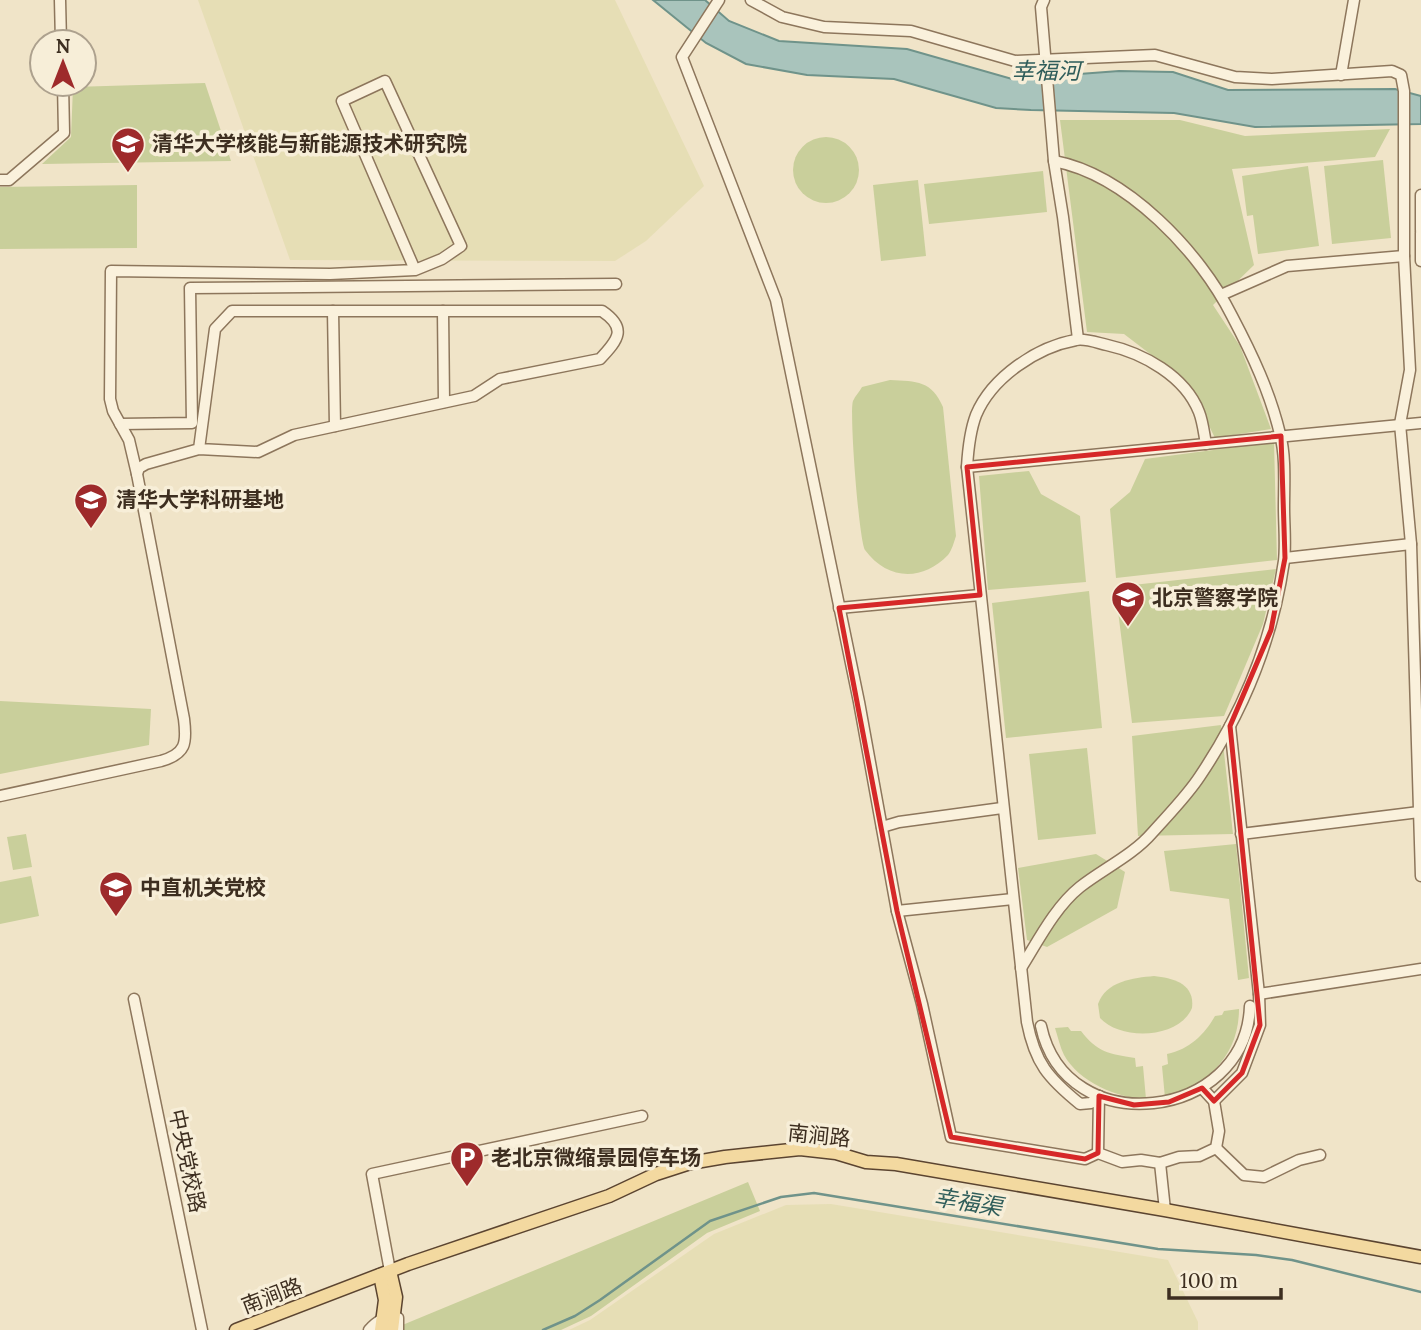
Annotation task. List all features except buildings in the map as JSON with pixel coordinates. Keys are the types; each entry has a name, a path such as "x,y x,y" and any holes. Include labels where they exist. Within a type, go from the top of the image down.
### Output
{"main road":[{"name":"南涧路","path":"236,1330 385,1273 609,1196 656,1174 690,1163 780,1150 836,1153 866,1161 1165,1210 1421,1257"},
{"path":"385,1273 384,1322 392,1330"}],"street":[{"path":"60,0 61,28"},
{"path":"719,0 682,57 776,300 897,911 922,1004 951,1137 1085,1159 1098,1153 1122,1162 1141,1160 1160,1163 1179,1157 1199,1156 1216,1148"},
{"path":"751,0 782,18 824,27 911,31 1015,61 1046,65 1155,55 1235,77 1272,79 1392,71 1401,75 1405,131 1404,256 1410,370 1400,424 1411,544 1421,876"},
{"path":"1044,0 1041,7 1054,161 1078,339"},
{"path":"1341,75 1354,0"},
{"path":"0,796 161,761 178,754 185,744 184,719 137,474 129,440 113,411 110,399 111,271 330,274 415,270 442,259 461,246 385,81 342,102 415,270"},
{"path":"0,180 9,180 64,133 63,98"},
{"path":"1021,968 1048,924 1077,889 1149,837 1199,778 1237,714 1271,630 1284,558 1281,436 1264,380 1221,295 1176,235 1133,200 1100,178 1067,163 1054,161"},
{"path":"1421,195 1421,261"},
{"path":"1221,295 1287,266 1404,256"},
{"path":"120,424 192,423 190,288 616,284"},
{"path":"137,474 139,468 146,464 199,449 258,452 294,435 474,396 500,379 600,359 615,340 618,328 616,320 602,311 232,311 215,329 199,449"},
{"path":"333,311 335,426"},
{"path":"443,311 444,402"},
{"path":"1098,1096 1091,1103 1080,1104 1052,1080 1031,1045 1002,808 967,467 968,449 976,415 1001,380 1033,357 1078,339 1126,349 1152,362 1180,384 1199,413 1206,444"},
{"path":"967,467 1421,423"},
{"path":"1284,558 1411,544"},
{"path":"839,608 980,595"},
{"path":"1214,1101 1242,1073 1260,1025 1230,726"},
{"path":"882,827 899,822 1002,808"},
{"path":"1241,834 1419,813"},
{"path":"897,911 1013,899"},
{"path":"1259,994 1421,969"},
{"name":"中央党校路","path":"134,999 202,1330"},
{"path":"1041,1026 1047,1049 1068,1077 1098,1096 1133,1105 1170,1102 1202,1088 1229,1063 1246,1031 1250,1006"},
{"path":"1202,1088 1214,1101 1219,1131 1216,1148"},
{"path":"1098,1096 1098,1153"},
{"path":"385,1273 372,1174 642,1116"},
{"path":"1216,1148 1244,1175 1264,1177 1299,1160 1320,1155"},
{"path":"1160,1163 1165,1210"},
{"path":"369,1330 398,1318 398,1330"}],"highlighted area":[{"path":"1281,436 1285,558 1271,630 1230,726 1260,1025 1242,1073 1214,1101 1202,1088 1169,1102 1134,1105 1099,1096 1098,1153 1085,1159 951,1137 897,911 839,608 980,595 967,467"}],"shaded area":[{"path":"198,0 615,0 704,186 646,241 615,261 290,260"},
{"path":"831,1204 1168,1260 1198,1322 1198,1330 569,1330 590,1320 714,1234 786,1205"}],"green space":[{"path":"205,83 231,161 42,164 71,137 73,98 98,98 98,86"},
{"path":"1060,120 1180,120 1245,136 1390,129 1375,157 1232,169 1254,265 1213,305 1240,346 1271,429 1215,438 1188,383 1124,334 1087,332"},
{"path":"826,137 849,147 859,170 849,193 826,203 803,193 793,170 803,147"},
{"path":"1383,160 1391,238 1332,244 1324,166"},
{"path":"1308,166 1319,246 1258,254 1253,215 1247,216 1242,176"},
{"path":"1043,171 1047,212 929,224 924,184"},
{"path":"918,180 926,256 881,261 873,185"},
{"path":"137,185 137,248 0,249 0,187"},
{"path":"890,380 908,381 929,387 943,407 956,536 948,555 938,564 916,573 894,572 874,560 865,550 860,524 853,451 853,401 862,387"},
{"path":"1274,442 1277,560 1116,578 1110,509 1130,492 1145,459"},
{"path":"1029,471 1041,494 1080,516 1086,582 988,590 979,476"},
{"path":"1276,569 1263,624 1224,716 1132,723 1115,587"},
{"path":"1089,591 1102,728 1006,738 992,603"},
{"path":"0,701 151,709 149,745 0,774"},
{"path":"1221,725 1233,834 1138,836 1132,736"},
{"path":"1087,748 1096,834 1038,840 1029,754"},
{"path":"26,834 32,867 13,870 7,837"},
{"path":"1236,844 1249,978 1238,980 1229,899 1170,891 1164,851"},
{"path":"1096,854 1125,872 1117,908 1047,947 1027,940 1018,868"},
{"path":"31,876 39,916 0,924 0,882"},
{"path":"1154,976 1176,981 1190,993 1192,1008 1175,1026 1163,1031 1135,1033 1109,1025 1100,1018 1098,1004 1107,990 1121,982"},
{"path":"1239,1009 1238,1026 1233,1041 1218,1066 1194,1085 1165,1098 1162,1066 1168,1064 1167,1054 1183,1049 1196,1040 1215,1016 1222,1015 1224,1011"},
{"path":"1068,1027 1071,1031 1081,1031 1104,1051 1135,1058 1136,1067 1143,1066 1146,1099 1111,1092 1079,1073 1064,1055 1055,1028"},
{"path":"748,1182 760,1211 707,1233 591,1316 561,1330 400,1330 400,1326"}],"water":[{"path":"653,0 705,0 729,21 779,41 907,49 1012,79 1119,71 1173,72 1228,90 1395,89 1421,96 1421,124 1255,127 1174,113 996,108 894,79 807,75 746,64 706,43"}],"waterway":[{"name":"幸福渠","path":"543,1330 575,1316 600,1300 710,1221 781,1197 814,1193 1158,1249 1292,1260 1421,1292"}],"place":[{"name":"清华大学核能与新能源技术研究院","path":"128,174"},
{"name":"清华大学科研基地","path":"91,530"},
{"name":"北京警察学院","path":"1128,628"},
{"name":"中直机关党校","path":"116,918"},
{"name":"老北京微缩景园停车场","path":"467,1188"}],"water label":[{"name":"幸福河","path":"1046,71"}]}
